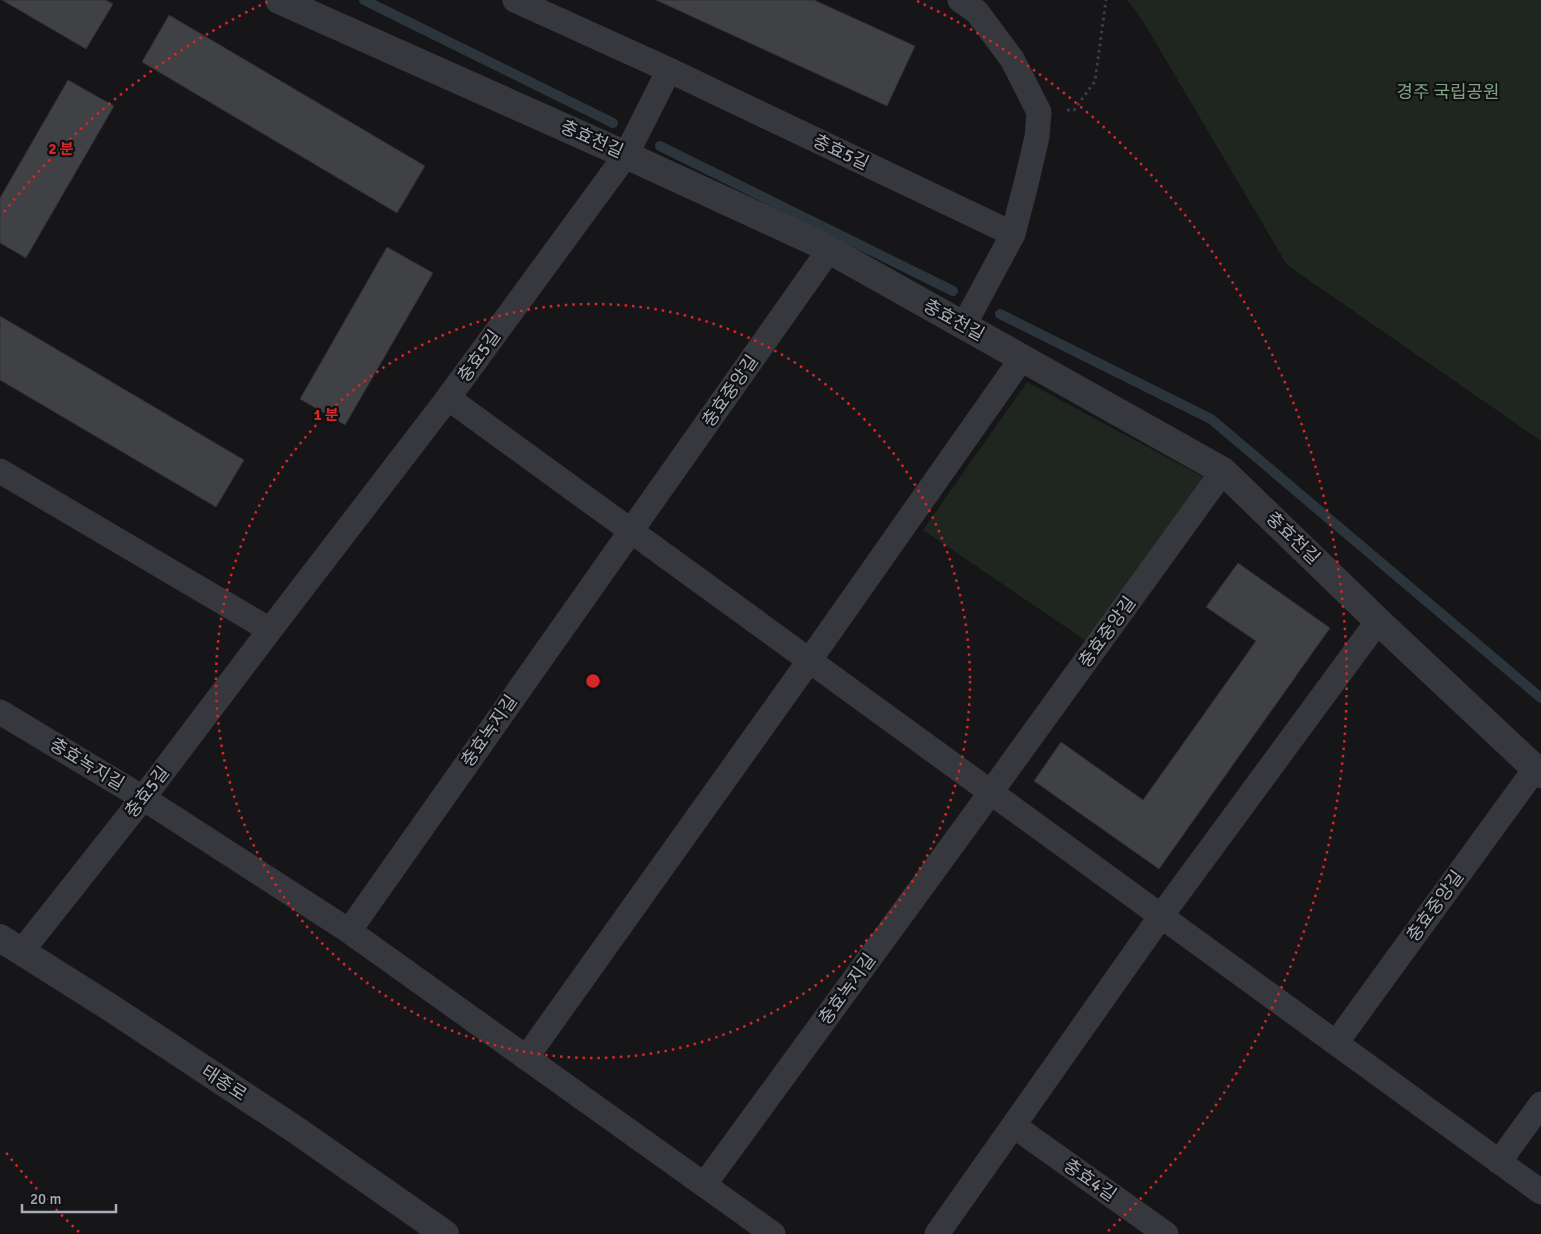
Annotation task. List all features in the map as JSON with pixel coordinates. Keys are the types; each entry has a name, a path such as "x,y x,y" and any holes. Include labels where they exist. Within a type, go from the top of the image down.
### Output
{"street":[{"name":"충효천길","path":"279,0 626,154 817,243 1223,471 1538,772"},
{"name":"충효5길","path":"515,0 668,70 1013,234"},
{"path":"960,0 977,12 1012,60 1039,112 1037,137 1013,234 964,325"},
{"name":"충효5길","path":"11,944 144,798 448,398 626,154 668,70"},
{"name":"충효중앙길","path":"630,531 829,250"},
{"path":"526,1058 1022,358"},
{"path":"448,398 1541,1192"},
{"path":"0,471 270,630"},
{"name":"충효중앙길","path":"991,792 1223,471"},
{"name":"충효녹지길","path":"349,931 630,531"},
{"path":"937,1234 1160,916 1378,621"},
{"name":"충효녹지길","path":"0,712 144,798 349,931 772,1234"},
{"name":"충효중앙길","path":"1336,1043 1538,772"},
{"name":"충효녹지길","path":"704,1185 991,792"},
{"name":"태종로","path":"11,944 296,1130 445,1234"},
{"path":"1500,1162 1541,1104"},
{"name":"충효4길","path":"1014,1126 1166,1234"}],"path":[{"path":"1039,112 1074,110 1095,81 1106,0"}],"green space":[{"name":"경주 국립공원","path":"1127,0 1541,0 1541,441 1287,265 1141,18"},
{"path":"1027,382 1207,479 1088,642 923,530"}],"building":[{"path":"2,0 106,0 113,4 86,49"},
{"path":"656,0 814,0 915,46 887,106"},
{"path":"169,15 425,166 397,213 142,62"},
{"path":"68,80 114,106 26,258 0,243 0,198"},
{"path":"387,247 433,273 345,425 300,399"},
{"path":"0,316 244,460 216,507 0,380"},
{"path":"1238,563 1330,628 1159,869 1034,781 1061,742 1143,800 1256,641 1206,607"}],"waterway":[{"path":"364,0 613,123"},
{"path":"660,146 953,291"},
{"path":"1000,314 1211,419 1541,698"}]}
